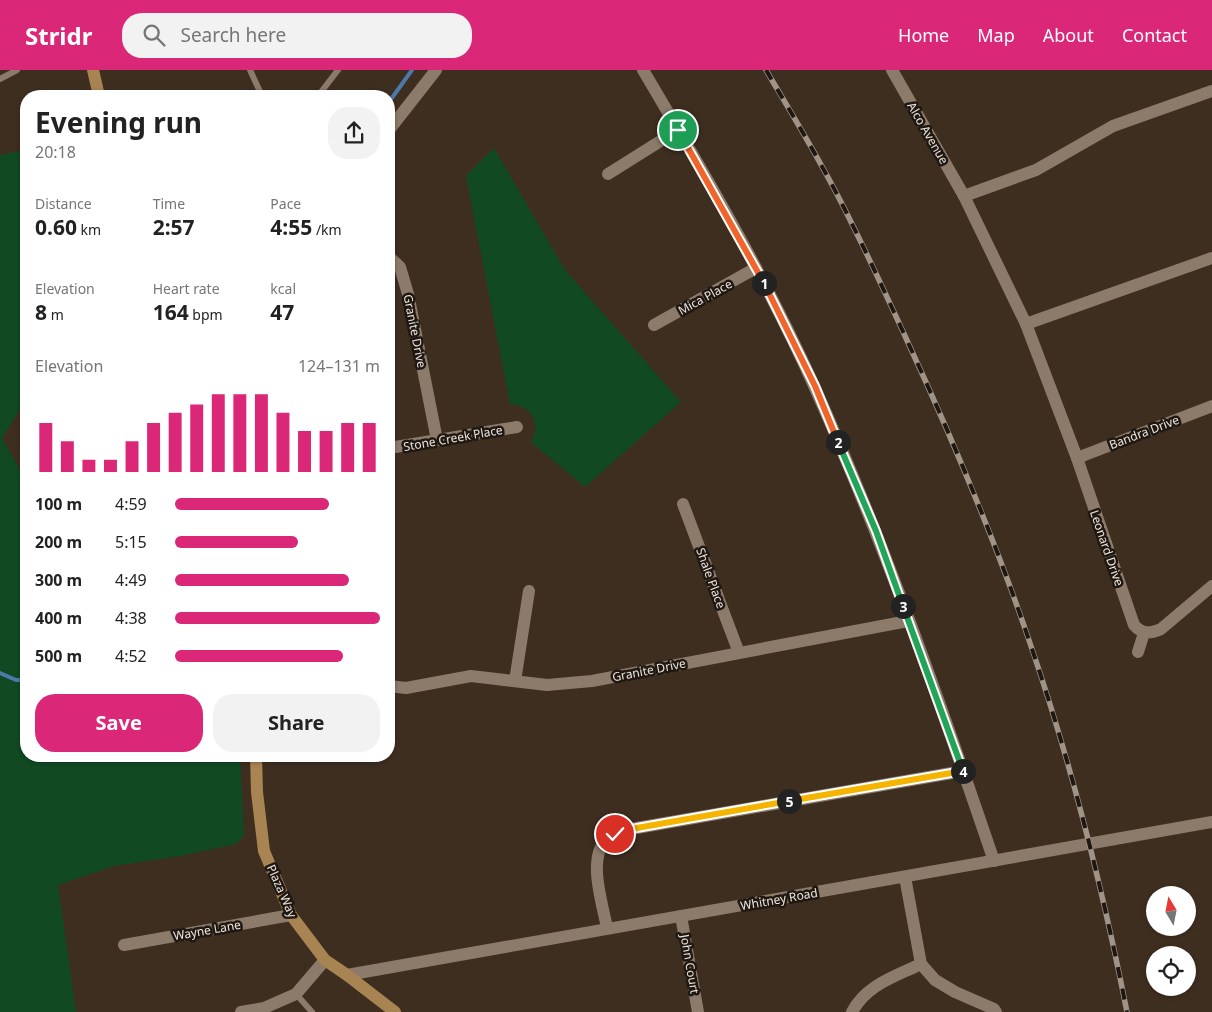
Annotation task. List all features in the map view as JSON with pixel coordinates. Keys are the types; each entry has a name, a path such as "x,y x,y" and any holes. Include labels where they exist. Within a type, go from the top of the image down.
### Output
{"main road":[{"path":"93,70 98,90"},
{"name":"Plaza Way","path":"256,762 256,792 264,851 290,915 325,960 395,1012"}],"street":[{"path":"395,122 436,70"},
{"path":"643,70 756,268 815,386 876,531 994,861"},
{"name":"Alco Avenue","path":"892,70 964,196 1026,324"},
{"path":"964,196 1036,170 1113,126 1212,91"},
{"path":"608,174 678,130"},
{"path":"1026,324 1212,258"},
{"name":"Granite Drive","path":"395,262 400,267 408,294 437,440"},
{"name":"Mica Place","path":"654,325 756,268"},
{"name":"Leonard Drive","path":"1026,324 1077,458 1134,625 1144,633"},
{"name":"Bandra Drive","path":"1077,458 1212,406"},
{"name":"Stone Creek Place","path":"395,447 517,427"},
{"name":"Shale Place","path":"684,504 738,653"},
{"path":"1138,652 1144,633 1161,629 1212,586"},
{"path":"514,681 529,591"},
{"name":"Granite Drive","path":"395,687 406,688 471,676 547,685 592,681 908,621"},
{"path":"607,928 595,864 605,841 615,834 631,829 963,771"},
{"name":"Whitney Road","path":"347,975 1212,822"},
{"path":"905,877 921,964 935,980 955,992 994,1009 996,1012"},
{"name":"Wayne Lane","path":"124,945 290,915"},
{"name":"John Court","path":"681,916 698,1012"},
{"path":"240,1012 264,1008 296,994 325,960"},
{"path":"852,1012 858,1000 872,987 921,964"}],"lane":[{"path":"0,79 17,70"},
{"path":"250,70 259,90"},
{"path":"323,90 338,70"},
{"path":"296,994 312,1012"}],"green space":[{"path":"494,148 565,270 681,402 585,487 531,442 534,435 535,422 524,408 510,404 466,176"},
{"path":"20,151 20,410 2,438 20,470 20,762 240,762 244,835 236,844 181,856 114,866 58,885 76,1012 0,1012 0,155"}],"waterway":[{"path":"395,94 412,70"},
{"path":"0,673 20,680"}],"railway":[{"path":"766,70 833,186 873,267 957,453 1005,572 1048,696 1074,786 1108,921 1127,1012"}],"route":[{"path":"615,834 631,829 963,771 876,531 815,386 756,268 678,130"}]}
